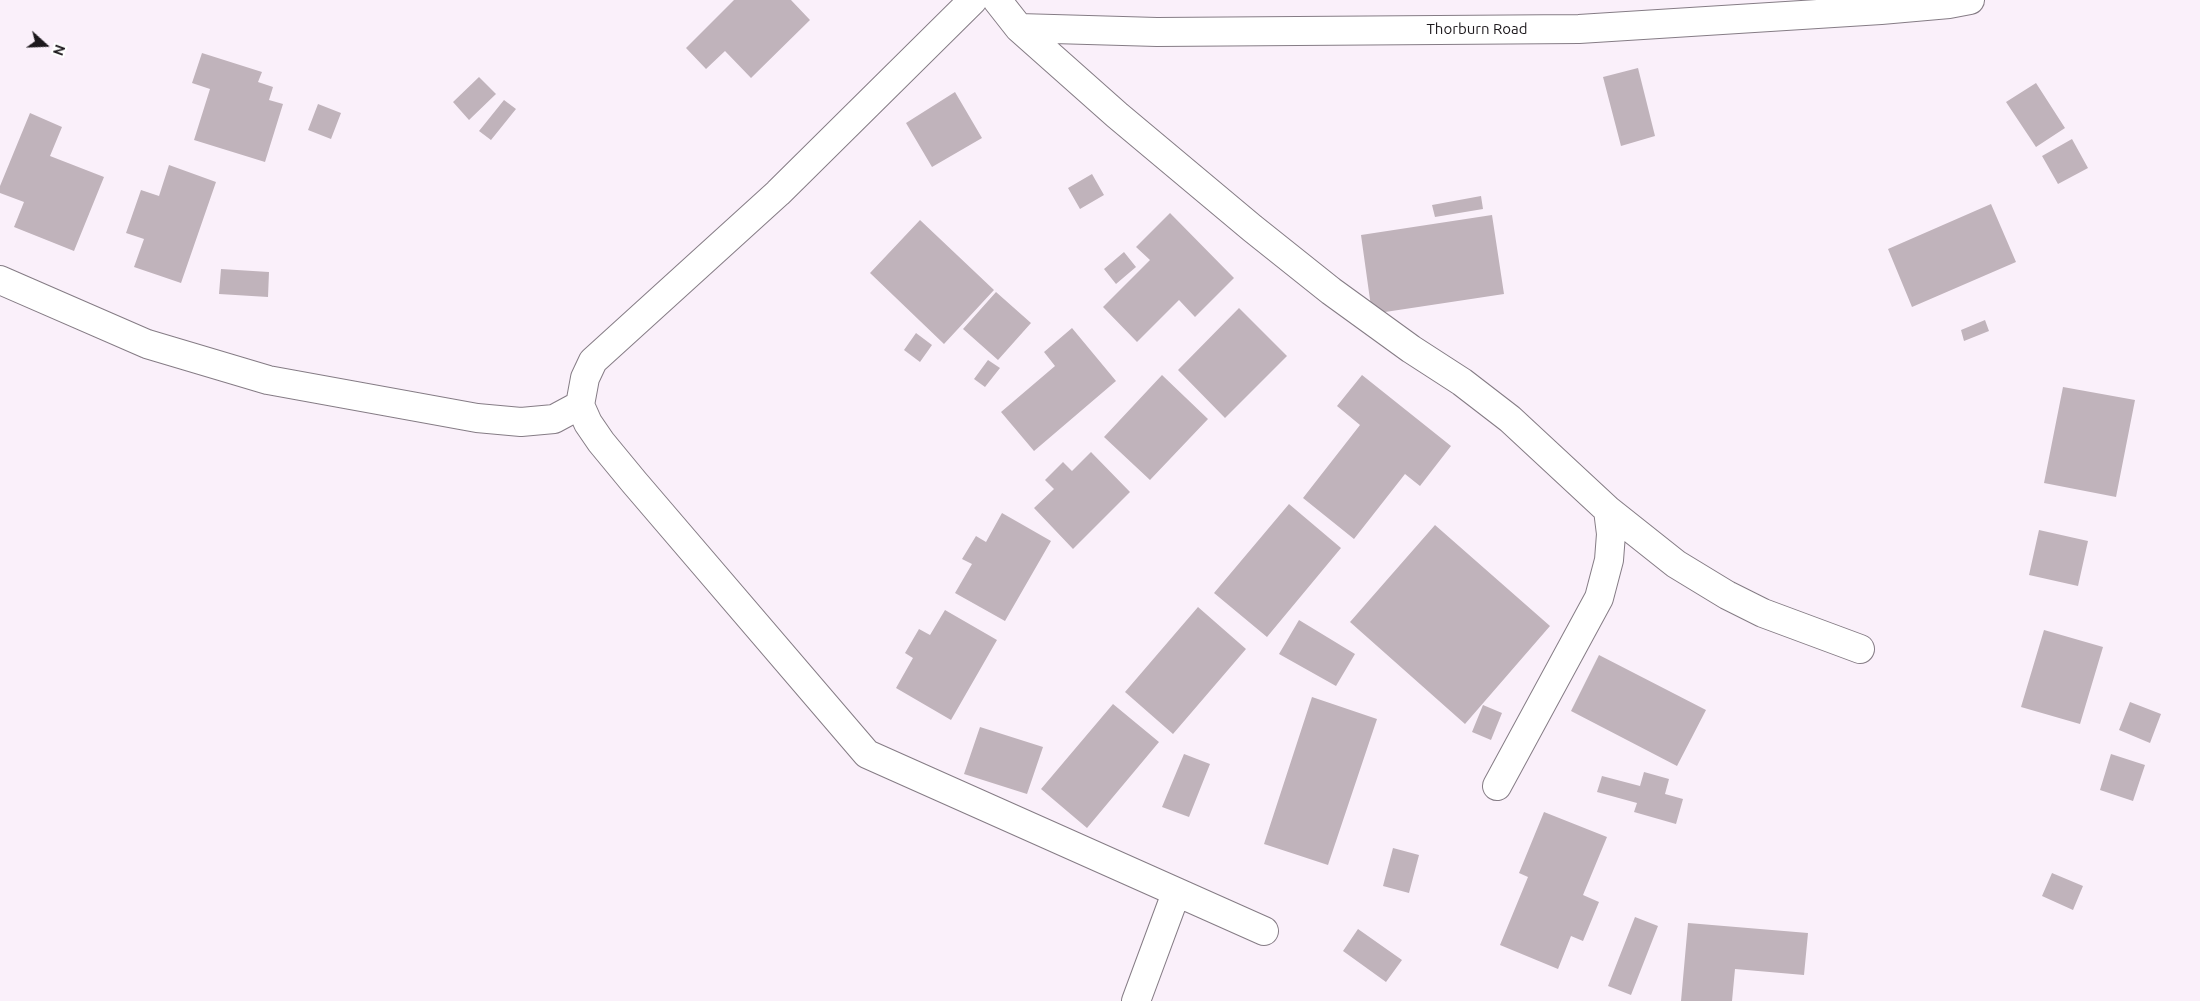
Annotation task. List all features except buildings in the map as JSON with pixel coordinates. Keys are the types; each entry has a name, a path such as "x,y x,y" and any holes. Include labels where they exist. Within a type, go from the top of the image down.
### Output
{"street":[{"path":"973,0 778,193 593,361 585,378 580,405 597,435 628,475 867,754 1264,931"},
{"path":"996,0 1019,28 1117,115 1324,285 1510,418 1608,510 1676,564 1727,595 1764,613 1860,649"},
{"name":"Thorburn Road","path":"1019,28 1157,32 1580,29 1778,8 1911,8 1970,0"},
{"path":"0,280 147,344 268,380 477,418 521,422 554,419 580,405"},
{"path":"1497,786 1599,598 1608,560 1611,534 1608,510"},
{"path":"1136,1001 1176,892"}]}
